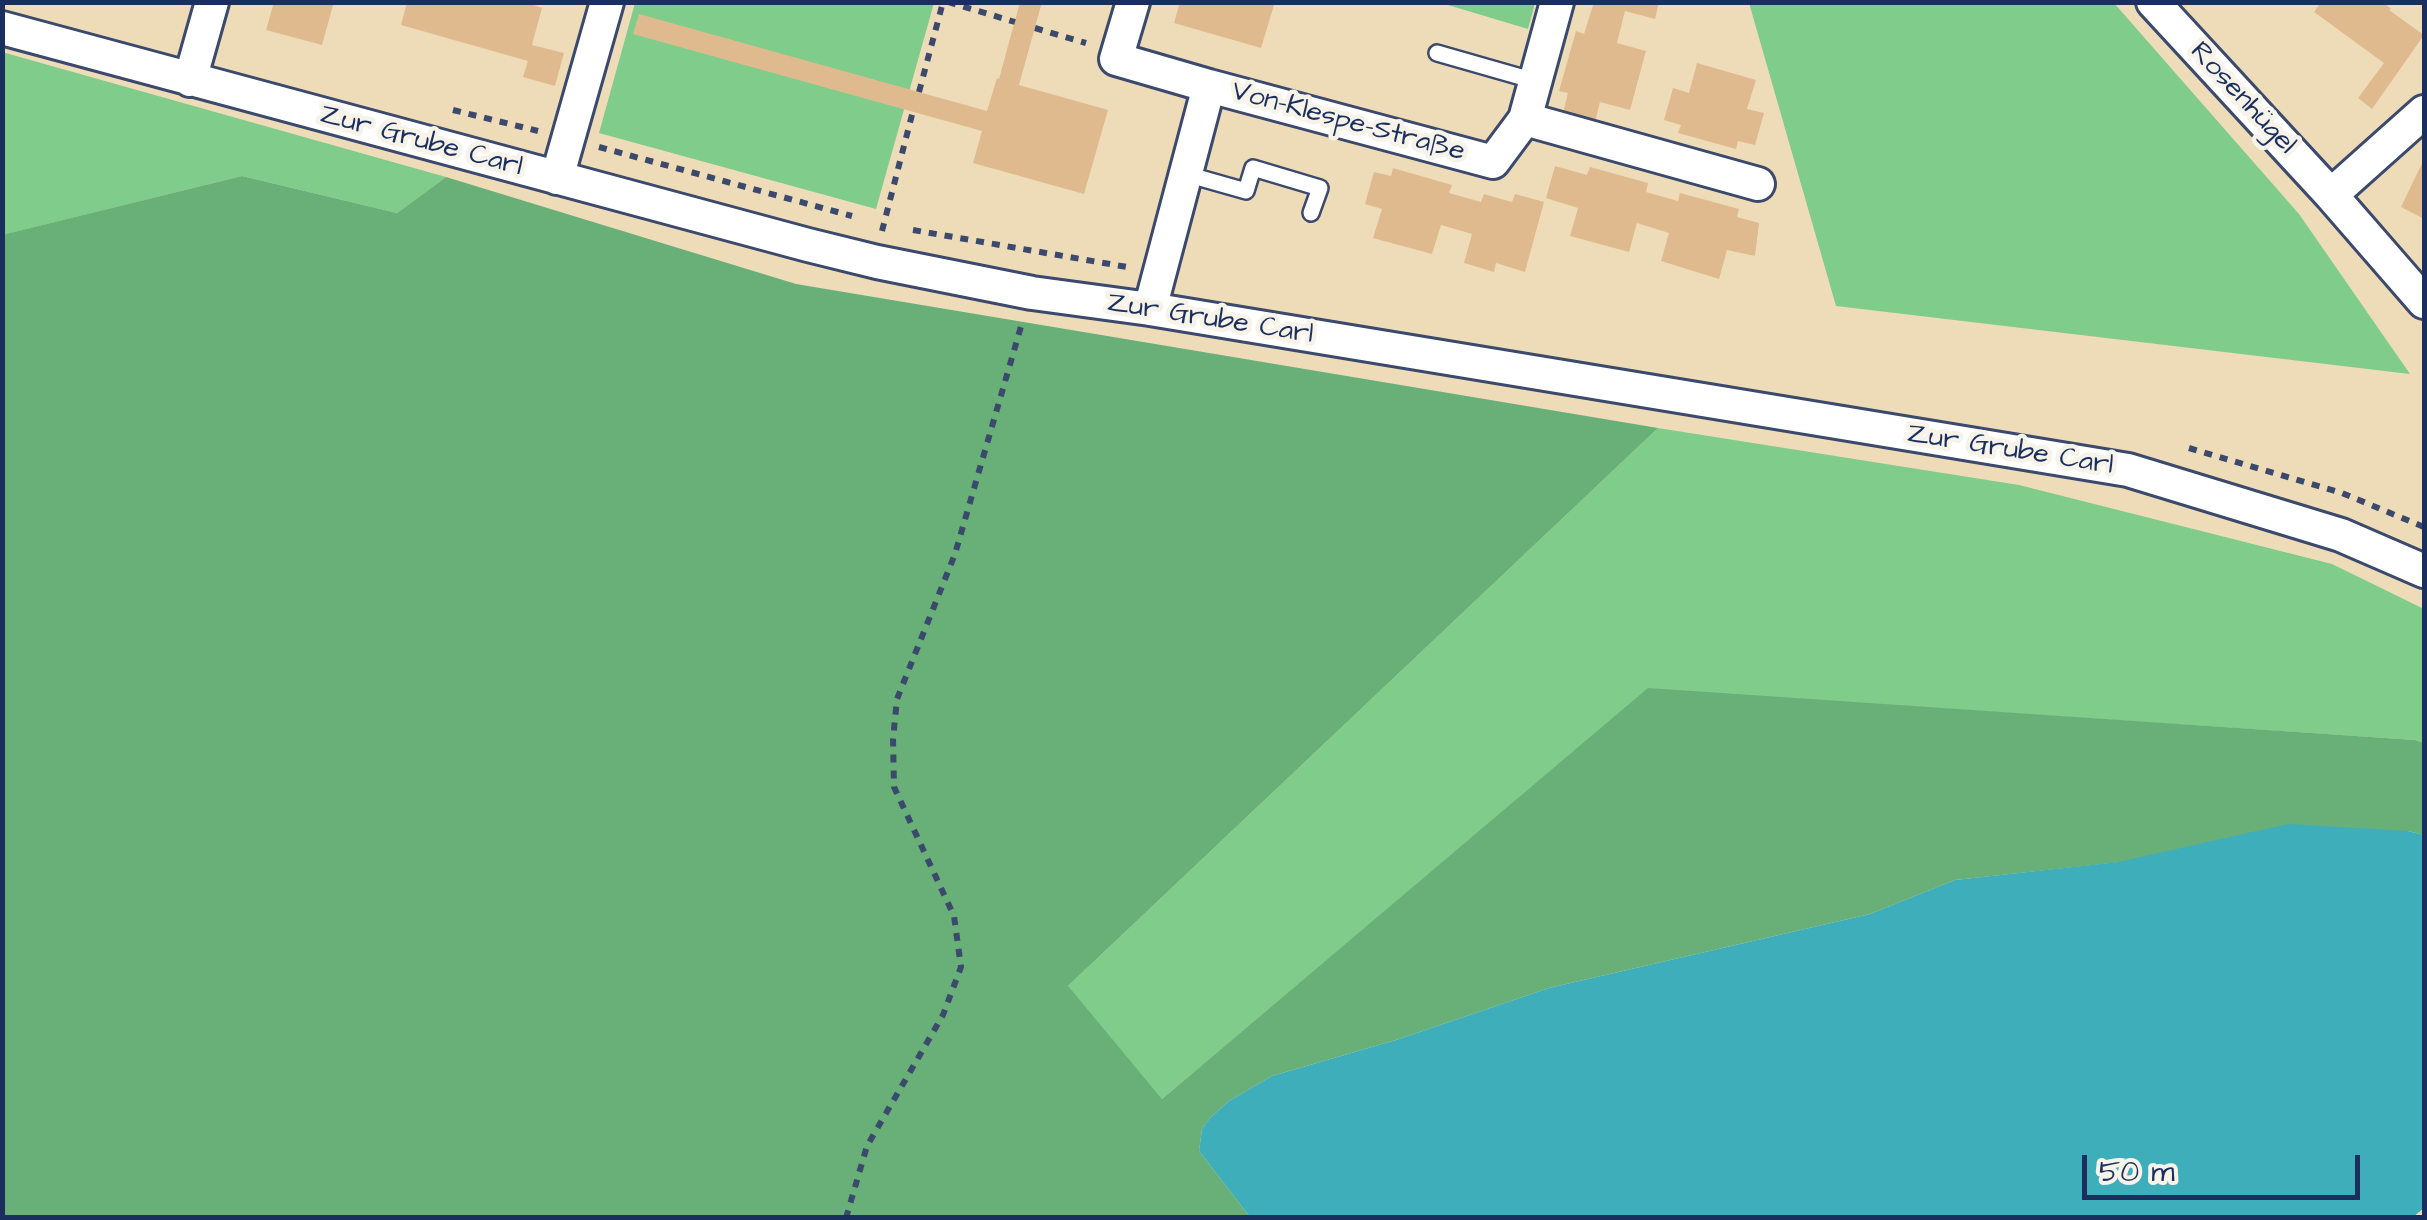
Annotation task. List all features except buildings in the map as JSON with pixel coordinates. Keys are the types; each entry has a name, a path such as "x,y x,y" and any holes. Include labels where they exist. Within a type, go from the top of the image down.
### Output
{"street":[{"path":"190,80 212,2"},
{"path":"556,178 607,2"},
{"path":"1119,52 1133,2"},
{"name":"Von-Klespe-Straße","path":"1119,52 1116,59 1493,162 1525,119 1558,2"},
{"name":"Rosenhügel","path":"2153,2 2332,195 2424,302"},
{"name":"Zur Grube Carl","path":"2,28 877,262 1032,293 1150,309 2128,470 2341,535 2424,572"},
{"name":"Von-Klespe-Straße","path":"1150,309 1210,86"},
{"path":"2332,195 2424,112"},
{"path":"1525,119 1758,184"}],"lane":[{"path":"1436,53 1536,81"},
{"path":"1186,174 1246,192 1253,168 1320,188 1311,213"}],"path":[{"path":"919,92 945,2 1015,22"},
{"path":"1035,28 1119,52"},
{"path":"452,110 864,220"},
{"path":"877,262 914,111"},
{"path":"883,225 1159,273"},
{"path":"846,1218 867,1146 943,1015 961,967 954,916 894,788 897,699 955,554 1032,293"},
{"path":"2184,447 2342,493 2424,527"}],"green space":[{"path":"1438,2 1535,2 1535,3 1528,29"},
{"path":"635,3 934,3 876,209 599,133"},
{"path":"1749,3 2114,3 2299,214 2410,374 1836,306"},
{"path":"2,52 446,177 397,213 242,176 3,235"},
{"path":"242,176 397,213 446,177 796,284 1658,428 1068,986 1162,1099 1648,688 2415,740 2424,743 2424,835 2408,831 1955,880 1870,914 1549,988 1396,1040 1272,1076 1229,1101 1202,1129 1199,1151 1250,1217 3,1217 2,235"},
{"path":"1658,428 2019,485 2332,564 2424,609 2424,743 1648,689 1162,1099 1067,987"}],"water":[{"path":"2288,824 2424,835 2424,1208 2413,1217 1250,1217 1199,1151 1202,1129 1210,1118 1229,1101 1272,1076 1396,1040 1549,988 1870,914 1955,880 2118,862"}]}
